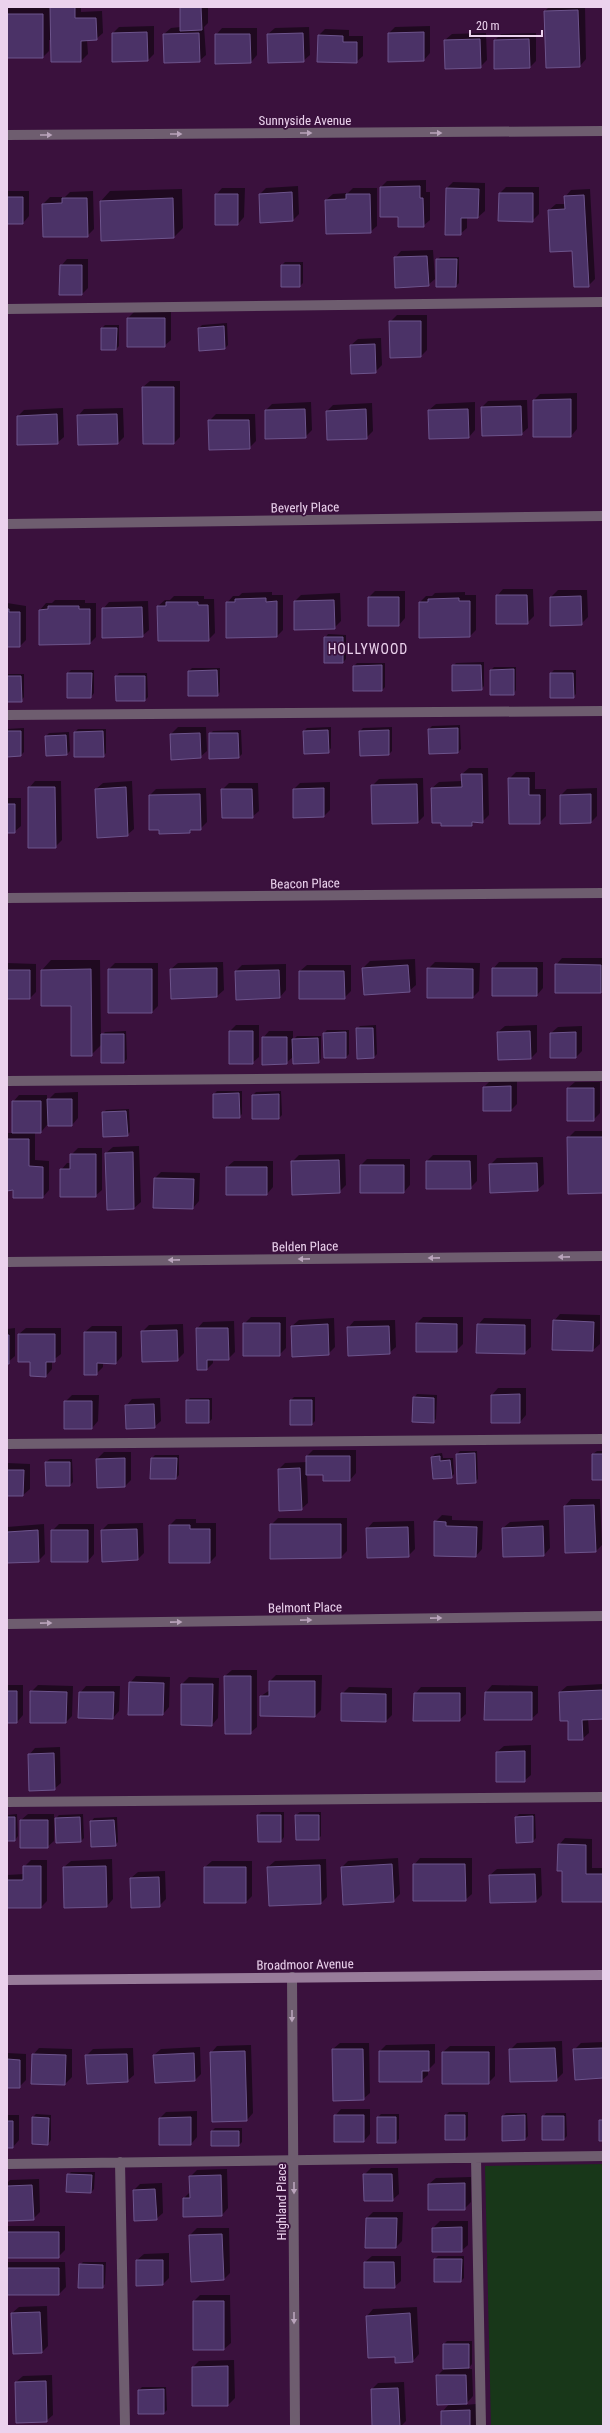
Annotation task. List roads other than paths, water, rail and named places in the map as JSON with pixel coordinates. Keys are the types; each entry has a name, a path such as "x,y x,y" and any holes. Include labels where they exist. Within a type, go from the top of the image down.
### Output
{"street":[{"name":"Sunnyside Avenue","path":"7,135 603,132"},
{"path":"7,309 603,302"},
{"name":"Beverly Place","path":"7,524 603,516"},
{"path":"7,716 603,711"},
{"name":"Beacon Place","path":"7,898 603,893"},
{"path":"7,1081 603,1076"},
{"name":"Belden Place","path":"7,1262 603,1256"},
{"path":"7,1444 603,1439"},
{"name":"Belmont Place","path":"7,1624 603,1616"},
{"path":"7,1802 603,1797"},
{"name":"Broadmoor Avenue","path":"7,1980 603,1975"},
{"name":"Highland Place","path":"292,1977 295,2426"},
{"path":"7,2164 603,2156"},
{"path":"476,2158 481,2426"},
{"path":"120,2162 125,2426"}],"district":[{"name":"HOLLYWOOD","path":"368,649"}]}
